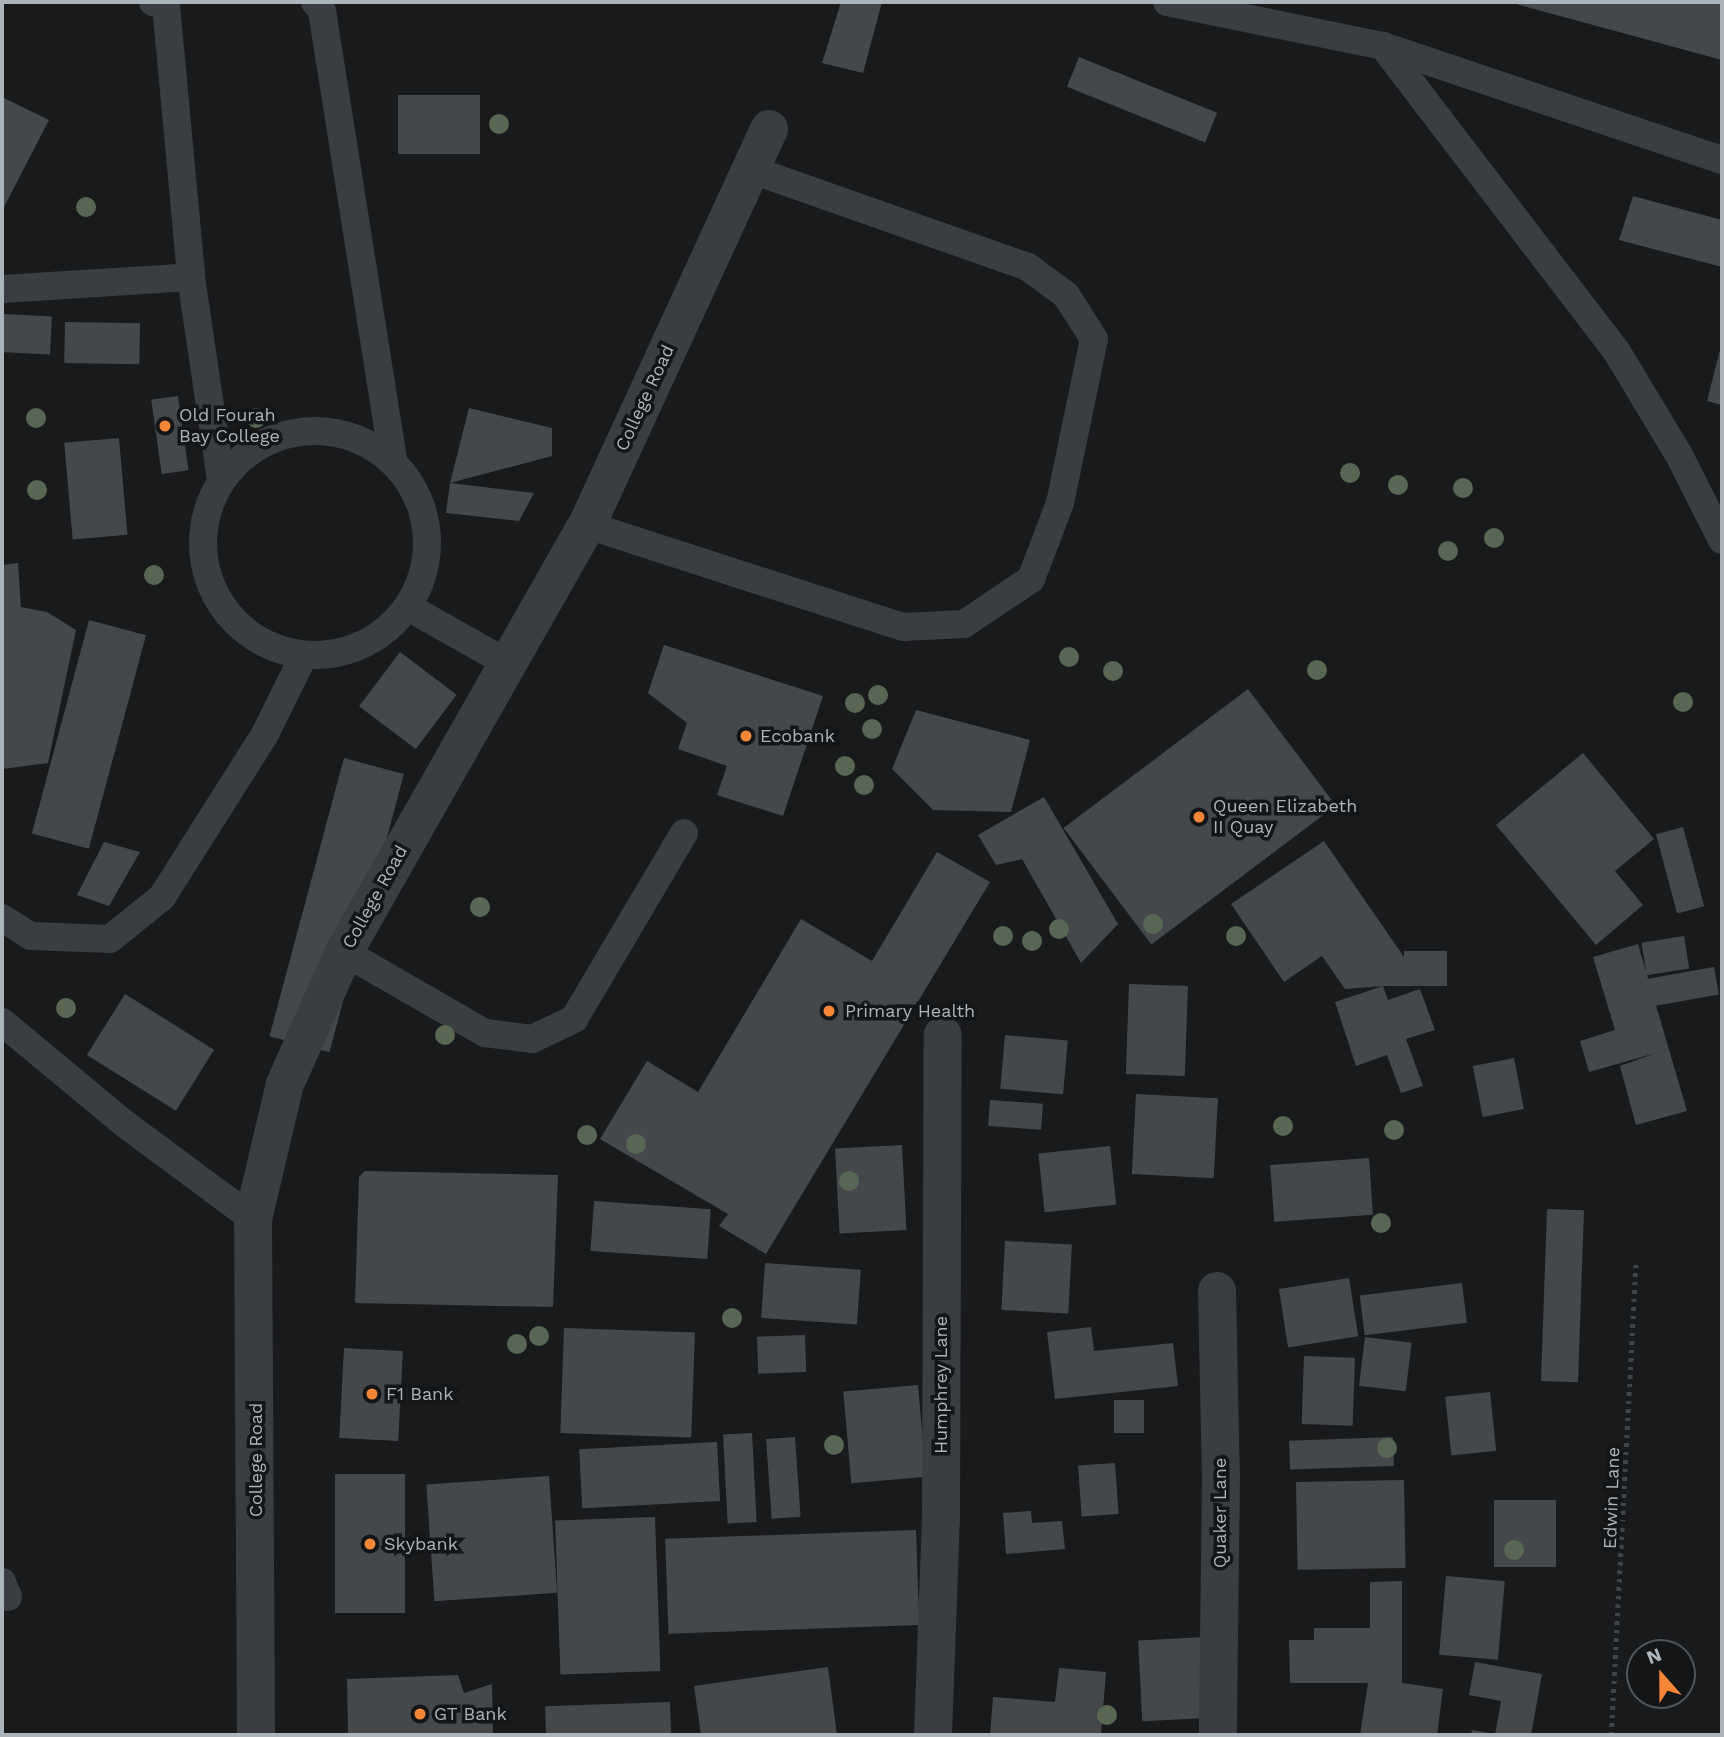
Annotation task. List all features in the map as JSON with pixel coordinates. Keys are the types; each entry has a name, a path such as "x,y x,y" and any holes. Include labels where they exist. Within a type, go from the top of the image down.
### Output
{"street":[{"name":"College Road","path":"256,1735 253,1219 285,1084 344,952 587,525 769,129"},
{"name":"Humphrey Lane","path":"933,1735 941,1518 943,1035"},
{"name":"Quaker Lane","path":"1217,1291 1221,1475 1217,1735"}],"lane":[{"path":"314,2 322,10 393,461"},
{"path":"1167,2 1291,14 1722,160"},
{"path":"164,3 191,277 221,481"},
{"path":"1383,46 1617,352 1680,457 1722,540"},
{"path":"587,525 903,627 964,624 1031,579 1060,503 1094,339 1066,295 1028,267 750,169"},
{"path":"2,289 191,277"},
{"path":"303,431 351,436 393,461 417,495 429,547 422,578 408,607 380,635 344,652 304,655 256,638 235,623 213,592 203,555 206,517 221,481 256,447 303,431"},
{"path":"408,607 507,663"},
{"path":"2,918 31,936 110,939 162,897 265,734 304,655"},
{"path":"344,952 485,1033 531,1039 574,1018 684,833"},
{"path":"2,1022 125,1125 253,1219"}],"path":[{"name":"Edwin Lane","path":"1611,1735 1636,1261"}],"building":[{"path":"841,2 882,2 863,73 822,63"},
{"path":"1722,2 1722,60 1512,3"},
{"path":"1079,57 1217,113 1205,142 1067,87"},
{"path":"398,95 480,95 480,154 398,154"},
{"path":"2,97 49,120 2,211"},
{"path":"1633,196 1722,220 1722,267 1619,240"},
{"path":"2,314 52,317 50,355 2,352"},
{"path":"65,322 140,323 139,364 64,363"},
{"path":"1722,346 1722,405 1707,401"},
{"path":"178,396 188,470 162,474 151,400"},
{"path":"469,408 552,428 552,456 450,483"},
{"path":"119,438 127,535 73,539 64,443"},
{"path":"450,483 534,493 519,521 446,513"},
{"path":"18,563 21,607 47,612 76,630 48,763 2,769 2,565"},
{"path":"89,620 146,635 89,849 32,833"},
{"name":"Ecobank","path":"664,645 823,696 783,816 717,795 727,766 678,749 687,723 648,693"},
{"path":"400,652 457,695 416,749 359,706"},
{"name":"Queen Elizabeth II Quay","path":"1248,689 1336,806 1151,945 1064,828"},
{"path":"916,710 1030,740 1011,812 933,810 892,769"},
{"path":"1583,753 1654,839 1615,871 1643,905 1596,945 1496,825"},
{"path":"344,758 404,774 329,1052 269,1036"},
{"path":"1044,797 1118,924 1081,963 1022,859 996,865 978,835"},
{"path":"1683,827 1704,906 1677,913 1656,834"},
{"path":"1324,841 1404,957 1404,951 1447,951 1447,986 1345,989 1322,956 1284,982 1231,904"},
{"path":"104,842 140,852 109,906 77,895"},
{"name":"Primary Health","path":"937,852 990,882 766,1254 719,1226 728,1214 600,1139 647,1061 698,1092 801,919 872,961"},
{"path":"1684,936 1689,969 1647,975 1642,943"},
{"path":"1638,944 1687,1111 1636,1125 1620,1066 1656,1053 1589,1072 1580,1041 1615,1030 1593,957"},
{"path":"1714,967 1719,995 1653,1006 1648,979"},
{"path":"1129,984 1188,986 1185,1076 1126,1074"},
{"path":"1383,986 1388,1000 1420,989 1435,1030 1406,1039 1423,1086 1401,1093 1387,1055 1356,1066 1335,1002"},
{"path":"125,994 214,1050 176,1111 87,1055"},
{"path":"1005,1035 1068,1040 1063,1094 1000,1089"},
{"path":"1514,1058 1524,1109 1483,1117 1473,1066"},
{"path":"1136,1094 1218,1098 1214,1178 1132,1174"},
{"path":"990,1100 1043,1104 1041,1130 988,1126"},
{"path":"902,1145 906,1230 840,1233 835,1149"},
{"path":"1110,1146 1116,1205 1045,1212 1038,1154"},
{"path":"1369,1158 1373,1215 1274,1222 1270,1165"},
{"path":"365,1171 558,1175 553,1307 355,1303 359,1177"},
{"path":"594,1201 711,1209 707,1259 591,1251"},
{"path":"1547,1209 1584,1210 1578,1382 1541,1381"},
{"path":"1005,1241 1072,1245 1068,1313 1001,1310"},
{"path":"765,1263 861,1270 857,1325 761,1318"},
{"path":"1349,1278 1358,1336 1288,1347 1279,1289"},
{"path":"1462,1283 1467,1323 1365,1335 1360,1296"},
{"path":"1091,1327 1094,1351 1173,1343 1178,1386 1055,1399 1047,1332"},
{"path":"564,1328 695,1333 691,1438 560,1433"},
{"path":"805,1335 806,1372 758,1374 757,1337"},
{"path":"1365,1337 1412,1343 1406,1391 1359,1386"},
{"name":"F1 Bank","path":"344,1348 403,1351 398,1441 339,1438"},
{"path":"1304,1356 1355,1358 1353,1426 1302,1424"},
{"path":"918,1385 926,1477 851,1483 843,1392"},
{"path":"1490,1392 1496,1451 1451,1455 1445,1397"},
{"path":"1114,1400 1144,1400 1144,1433 1114,1433"},
{"path":"752,1433 757,1522 728,1523 723,1435"},
{"path":"795,1437 801,1517 772,1519 766,1439"},
{"path":"1393,1437 1394,1466 1290,1470 1289,1441"},
{"path":"717,1442 720,1501 582,1508 579,1449"},
{"path":"1115,1463 1119,1514 1082,1516 1078,1466"},
{"name":"Skybank","path":"335,1474 405,1474 405,1613 335,1613"},
{"path":"549,1476 557,1593 434,1601 426,1485"},
{"path":"1404,1480 1406,1568 1298,1570 1296,1482"},
{"path":"1494,1500 1556,1500 1556,1567 1494,1567"},
{"path":"1031,1511 1032,1523 1062,1521 1065,1549 1006,1554 1003,1513"},
{"path":"655,1517 660,1671 560,1674 555,1520"},
{"path":"916,1530 919,1625 668,1634 665,1539"},
{"path":"1446,1576 1505,1581 1498,1660 1439,1655"},
{"path":"1402,1581 1402,1683 1443,1689 1437,1735 1360,1735 1368,1683 1290,1683 1289,1640 1314,1640 1314,1628 1370,1628 1370,1582"},
{"path":"1204,1637 1208,1718 1142,1721 1138,1640"},
{"path":"1475,1662 1542,1674 1531,1735 1495,1735 1501,1701 1469,1695"},
{"path":"828,1667 837,1735 701,1735 694,1686"},
{"path":"1059,1668 1106,1672 1101,1735 990,1735 993,1697 1055,1702"},
{"name":"GT Bank","path":"458,1675 464,1693 492,1684 493,1735 348,1735 347,1679"},
{"path":"670,1702 671,1735 546,1735 545,1706"},
{"path":"1472,1730 1495,1734 1495,1735 1471,1735"}],"place":[{"name":"Old Fourah Bay College","path":"165,426"},
{"name":"Ecobank","path":"746,736"},
{"name":"Queen Elizabeth II Quay","path":"1199,817"},
{"name":"Primary Health","path":"829,1011"},
{"name":"F1 Bank","path":"372,1394"},
{"name":"Skybank","path":"370,1544"},
{"name":"GT Bank","path":"420,1714"}]}
